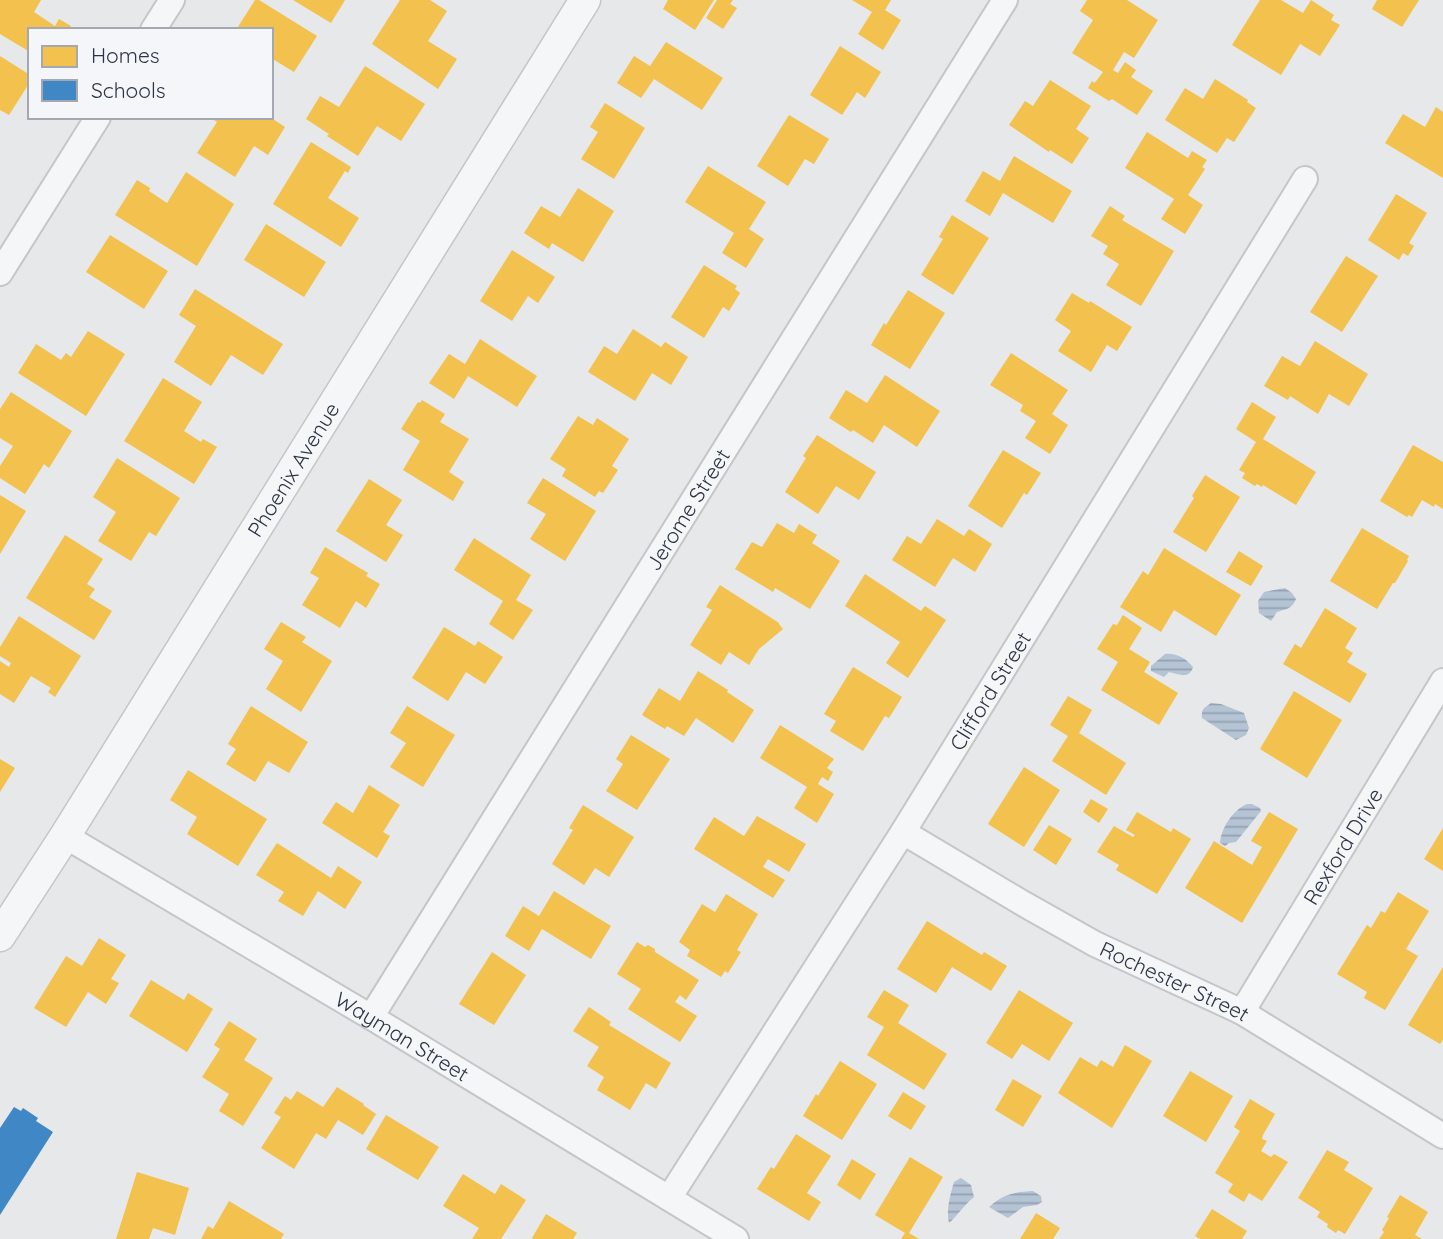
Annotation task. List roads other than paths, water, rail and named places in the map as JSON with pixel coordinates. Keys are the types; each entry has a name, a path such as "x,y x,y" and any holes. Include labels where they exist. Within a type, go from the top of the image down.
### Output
{"street":[{"path":"154,28 172,0"},
{"name":"Phoenix Avenue","path":"0,936 65,836 585,0"},
{"name":"Jerome Street","path":"371,1017 1005,0"},
{"path":"0,273 97,119"},
{"name":"Clifford Street","path":"669,1198 903,832 1305,179"},
{"name":"Rexford Drive","path":"1242,1012 1443,681"},
{"name":"Rochester Street","path":"903,832 1095,944 1242,1012 1443,1136"},
{"name":"Wayman Street","path":"65,836 371,1017 736,1239"}],"water":[{"path":"1285,588 1296,599 1293,605 1277,612 1271,621 1259,613 1258,601 1264,592"},
{"path":"1165,654 1184,659 1193,667 1189,674 1169,672 1164,677 1151,671 1151,666"},
{"path":"1211,703 1244,713 1249,728 1246,735 1236,740 1202,718 1204,709"},
{"path":"1247,804 1260,808 1261,811 1236,842 1225,846 1220,843 1229,820"},
{"path":"961,1178 971,1185 974,1197 949,1223 951,1192 954,1182"},
{"path":"1033,1191 1041,1196 1042,1202 1023,1207 1008,1218 989,1207 1009,1194"}]}
